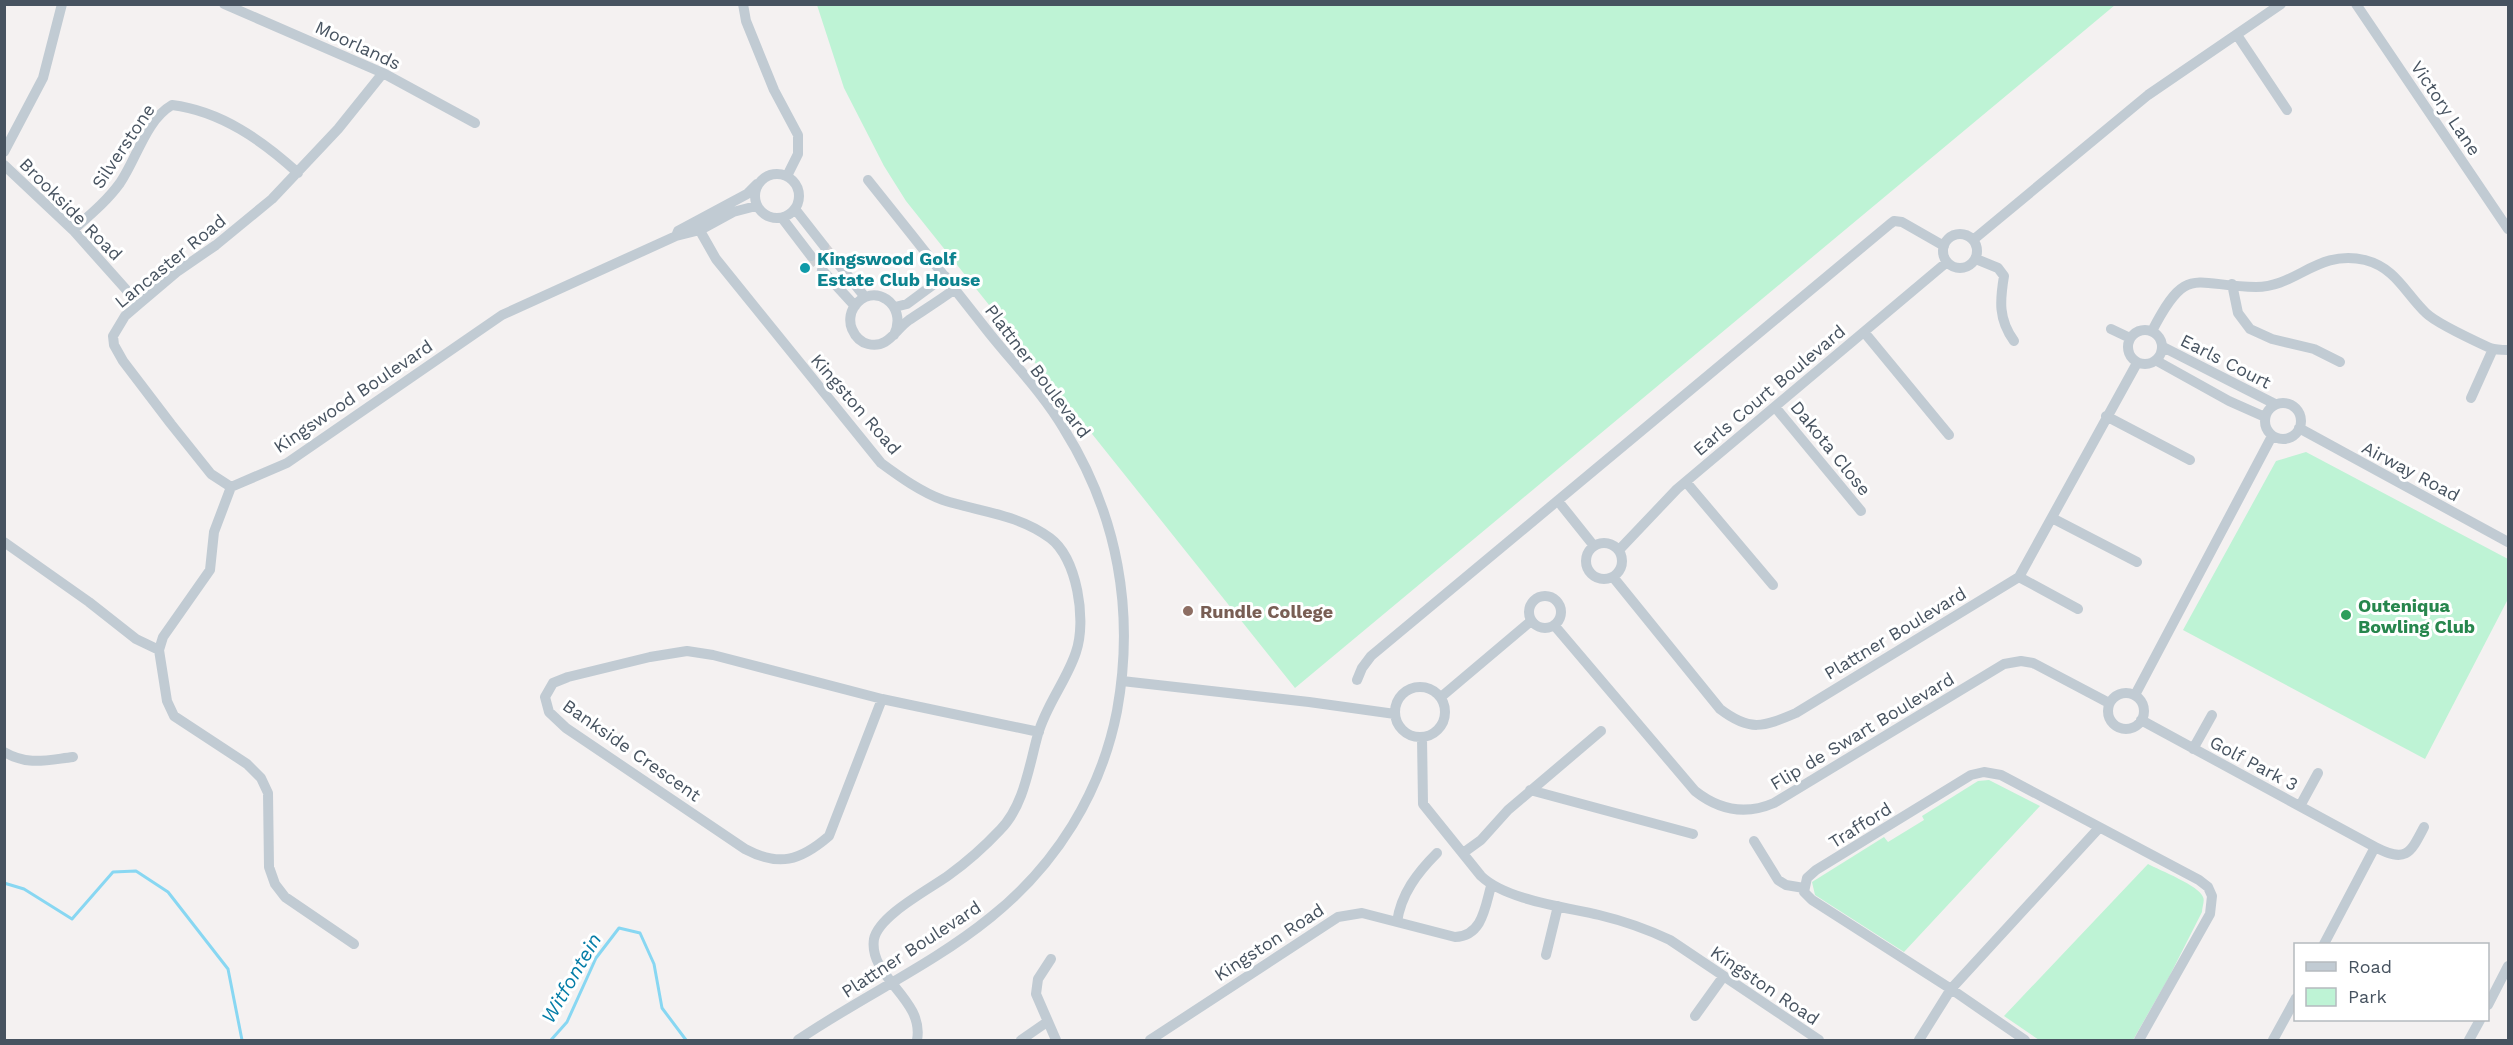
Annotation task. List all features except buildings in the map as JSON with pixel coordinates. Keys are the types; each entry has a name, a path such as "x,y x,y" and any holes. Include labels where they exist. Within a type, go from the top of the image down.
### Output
{"street":[{"path":"4,152 43,78 62,4"},
{"name":"Moorlands","path":"224,4 383,73 475,123"},
{"path":"742,4 746,21 774,90 798,135 798,154 787,176"},
{"path":"1974,240 2148,95 2281,4"},
{"name":"Victory Lane","path":"2356,4 2508,229"},
{"path":"2237,35 2286,110"},
{"name":"Lancaster Road","path":"231,487 211,474 117,352 113,336 117,327 139,304 272,199 298,173 383,73"},
{"name":"Silverstone","path":"73,230 99,209 120,183 152,125 162,111 172,105 217,118 257,139 298,173"},
{"name":"Brookside Road","path":"4,165 73,230 139,304"},
{"path":"778,173 787,176 797,186 799,194 795,209 782,218 767,216 756,206 755,190 758,183 771,174 778,173"},
{"name":"Plattner Boulevard","path":"798,1041 957,942 992,916 1031,879 1059,846 1082,810 1098,777 1110,743 1122,681 1125,638 1121,576 1111,531 1089,474 1063,426 868,180"},
{"name":"Kingswood Boulevard","path":"697,226 747,194 758,183"},
{"name":"Kingswood Boulevard","path":"231,487 287,463 502,315 697,226 756,206"},
{"path":"795,209 824,246"},
{"path":"782,218 811,256"},
{"path":"1357,680 1371,656 1894,221 1902,222 1944,246"},
{"name":"Kingston Road","path":"697,226 725,272 881,463 907,482 942,499 1018,520 1050,538 1065,555 1072,569 1080,620 1077,650 1039,732 1034,756 1019,798 1003,827 978,852 896,911 877,932 874,940 876,957 882,969 906,999 916,1019 917,1041"},
{"path":"798,239 811,229"},
{"path":"1965,234 1974,240 1978,249 1976,259 1968,267 1956,268 1944,257 1944,246 1954,235 1965,234"},
{"path":"2152,331 2168,300 2187,285 2201,281 2256,287 2271,285 2326,260 2340,258 2365,260 2390,272 2427,314 2493,349 2508,350"},
{"path":"1976,259 1998,268 2004,276 2000,308 2007,332 2014,340"},
{"path":"835,260 865,297"},
{"name":"Earls Court Boulevard","path":"1619,550 1686,482 1947,262"},
{"path":"822,270 855,306"},
{"path":"833,284 846,274"},
{"path":"895,307 907,304 945,276"},
{"path":"2232,284 2238,313 2250,329 2272,339 2314,349 2340,362"},
{"path":"894,335 899,319 895,307 882,297 865,297 855,306 850,315 850,327 855,336 864,343 875,345 886,342 894,335 906,322 955,289"},
{"path":"2111,329 2130,338"},
{"path":"2142,329 2152,331 2161,339 2163,347 2157,361 2148,364 2137,363 2128,352 2130,338 2142,329"},
{"path":"1864,333 1949,435"},
{"name":"Earls Court","path":"2163,347 2275,404"},
{"path":"2471,398 2493,349"},
{"name":"Earls Court","path":"2157,361 2229,401 2265,417"},
{"name":"Plattner Boulevard","path":"1613,577 1720,709 1738,722 1763,726 1796,713 2019,577 2137,363"},
{"path":"2275,404 2292,405 2298,411 2301,420 2300,428 2291,438 2278,439 2265,428 2265,417 2268,410 2275,404"},
{"name":"Dakota Close","path":"1775,407 1861,511"},
{"path":"2106,416 2190,460"},
{"name":"Airway Road","path":"2300,428 2508,542"},
{"path":"2135,695 2272,436"},
{"path":"1686,482 1773,585"},
{"path":"231,487 214,532 210,570 163,637 159,650 166,701 174,716 247,764 261,777 268,793 269,867 275,884 285,897 354,944"},
{"path":"1558,501 1594,546"},
{"path":"2052,518 2137,562"},
{"path":"4,542 89,602 136,639 159,650"},
{"path":"1607,543 1619,550 1623,562 1613,577 1605,579 1591,573 1586,559 1594,546 1607,543"},
{"path":"2019,577 2078,609"},
{"path":"1547,596 1557,601 1561,611 1554,625 1545,628 1531,621 1530,606 1537,598 1547,596"},
{"path":"1441,697 1531,621"},
{"name":"Flip de Swart Boulevard","path":"1554,625 1695,791 1724,809 1750,810 1774,803 2004,664 2014,661 2033,663 2109,703"},
{"name":"Bankside Crescent","path":"882,699 829,836 818,846 793,858 775,861 745,849 566,728 549,712 545,697 553,683 568,677 650,657 687,651 713,655 882,699 1039,732"},
{"path":"1122,681 1395,714"},
{"path":"1428,687 1441,697 1445,712 1441,726 1422,737 1414,736 1401,728 1395,714 1399,698 1412,688 1428,687"},
{"path":"2122,694 2135,695 2143,707 2141,720 2129,728 2119,727 2109,718 2107,712 2109,703 2122,694"},
{"name":"Golf Park 3","path":"2193,749 2212,715"},
{"name":"Golf Park 3","path":"2141,720 2390,855 2403,856 2412,850 2424,826"},
{"path":"1463,853 1481,840 1530,790 1601,731"},
{"path":"1422,737 1423,804 1491,886"},
{"path":"4,752 28,762 73,757"},
{"name":"Trafford","path":"1804,888 1807,878 1816,870 1971,775 1984,772 2001,775 2199,880 2212,896 2210,914 2139,1041"},
{"name":"Golf Park 3","path":"2300,806 2318,773"},
{"path":"1530,790 1693,834"},
{"path":"1919,1041 1951,989 2099,828"},
{"path":"1754,841 1778,880 1786,885 1804,888 1812,900 1951,989 2025,1041"},
{"path":"2326,943 2375,847"},
{"path":"1397,922 1401,901 1407,890 1437,853"},
{"name":"Kingston Road","path":"1150,1041 1338,917 1362,914 1455,937 1464,937 1478,926 1491,886 1558,906 1635,924 1670,940 1819,1041"},
{"path":"1546,955 1558,906"},
{"path":"1051,959 1038,980 1036,994 1056,1041"},
{"path":"2489,1001 2508,966"},
{"path":"1695,1016 1723,977"},
{"path":"2273,1041 2294,1000"},
{"path":"2469,1041 2479,1021"},
{"path":"1021,1041 1047,1022"}],"green space":[{"path":"817,4 2115,5 1295,688 906,201 884,166 844,88"},
{"name":"Outeniqua Bowling Club","path":"2306,452 2508,559 2508,599 2425,759 2183,630 2276,461"},
{"path":"1989,780 2040,806 1904,952 1815,895 1812,882 1884,837 1888,842 1924,820 1922,816 1978,781"},
{"path":"2148,864 2195,888 2203,897 2204,902 2202,912 2169,977 2133,1040 2039,1040 2004,1016"}],"waterway":[{"name":"Witfontein","path":"4,883 24,889 72,919 113,872 136,871 168,892 228,969 242,1040"},
{"name":"Witfontein","path":"551,1040 567,1022 596,958 619,928 640,933 654,964 662,1008 686,1040"}],"tunnel":[{"path":"824,246 835,260"},
{"path":"811,256 822,270"}],"place":[{"name":"Kingswood Golf Estate Club House","path":"805,268"},
{"name":"Rundle College","path":"1188,611"},
{"name":"Outeniqua Bowling Club","path":"2346,615"}]}
